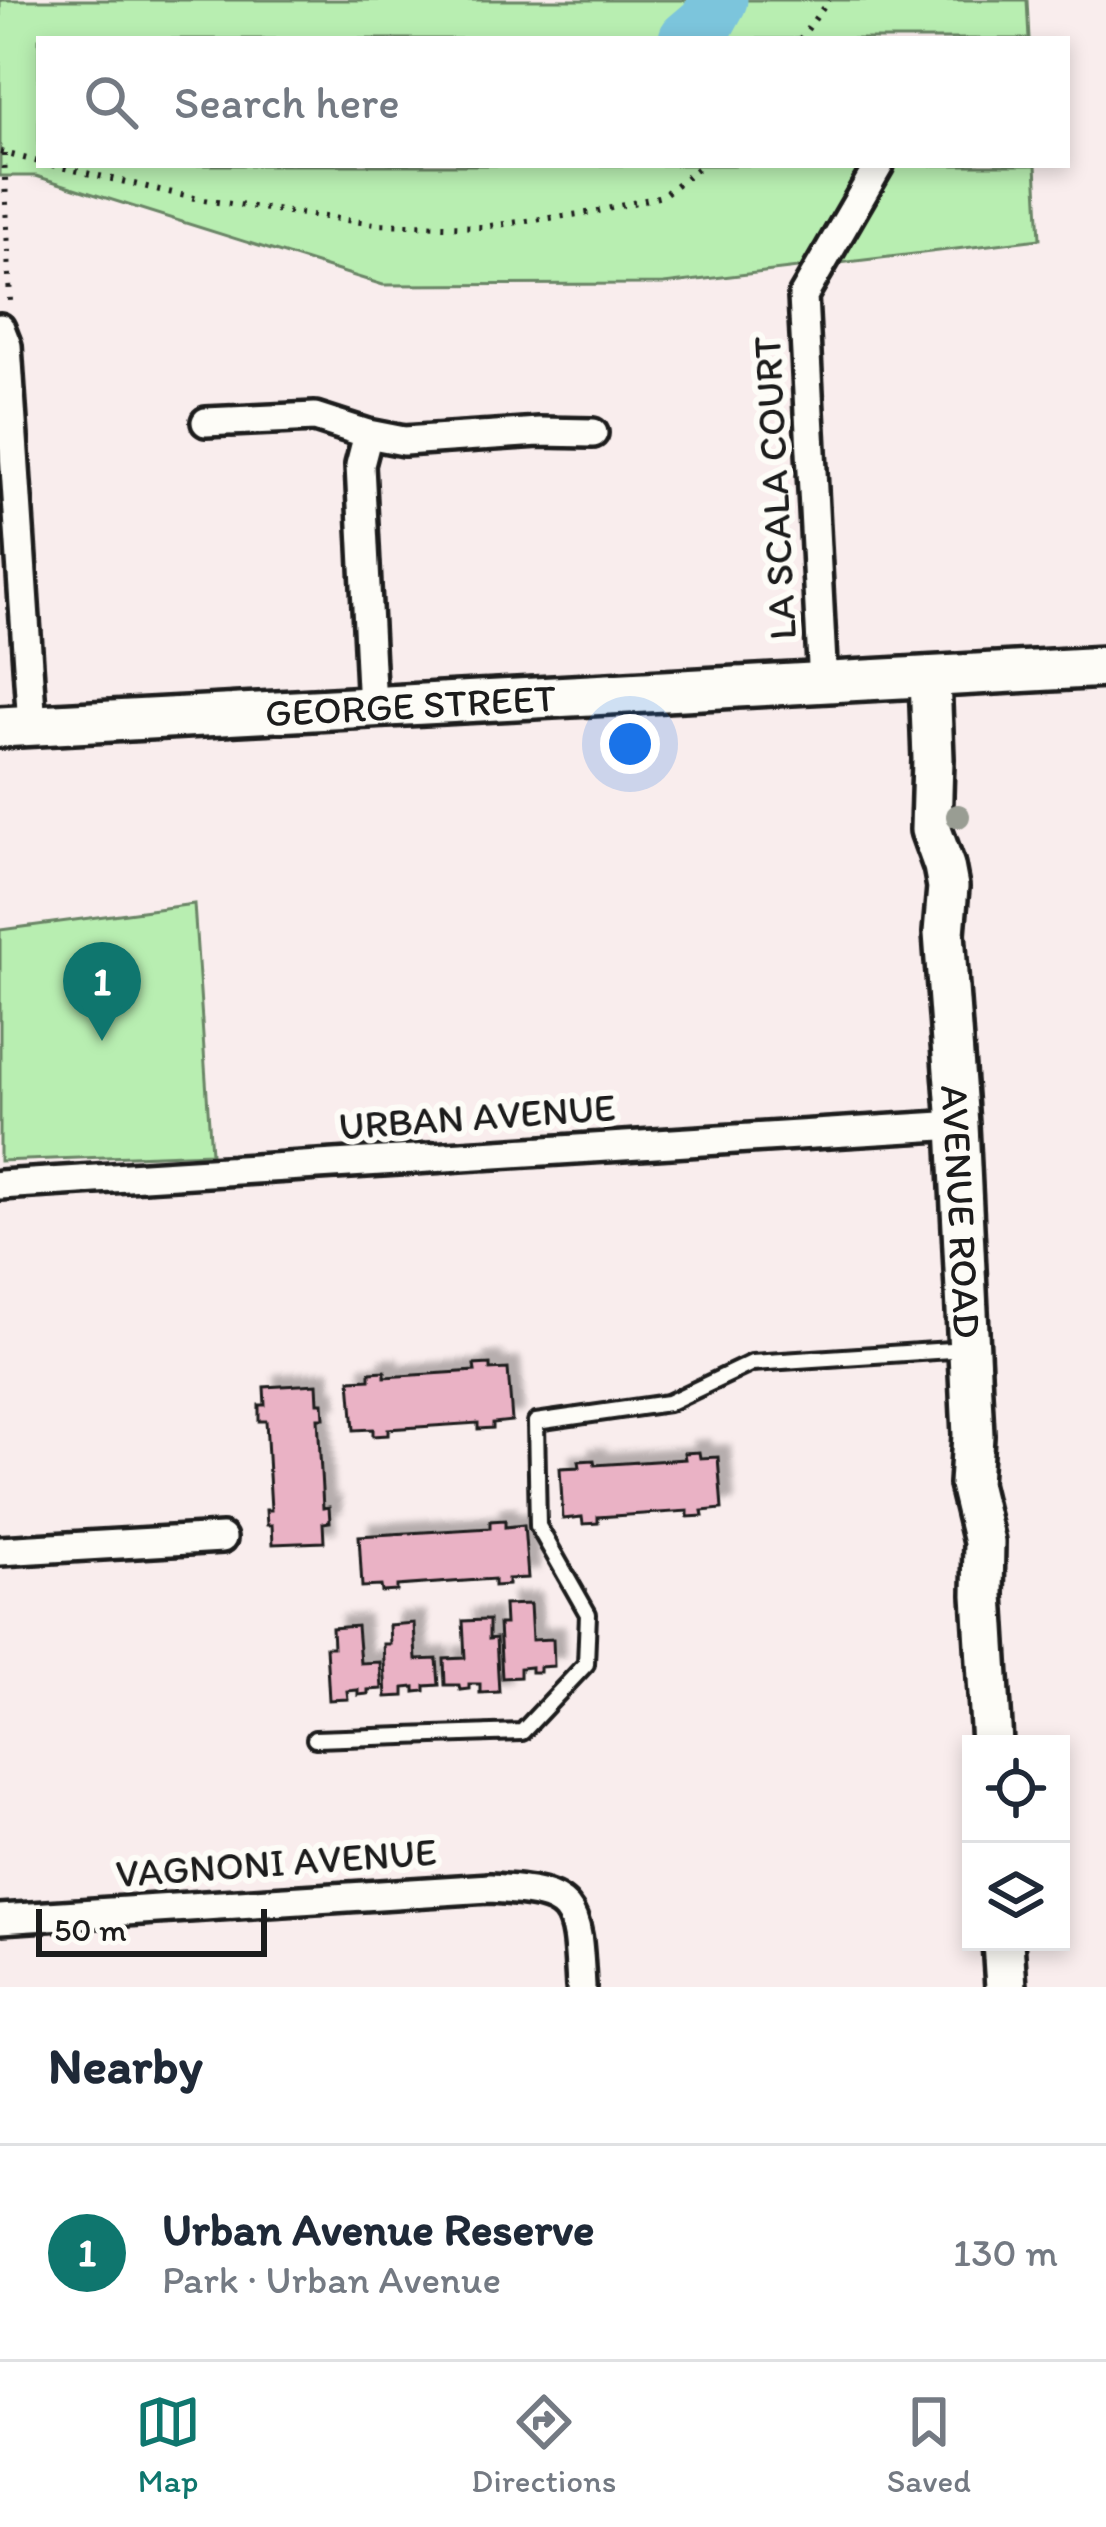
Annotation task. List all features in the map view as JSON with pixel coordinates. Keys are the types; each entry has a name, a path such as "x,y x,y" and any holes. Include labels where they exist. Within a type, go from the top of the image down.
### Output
{"street":[{"name":"LA SCALA COURT","path":"823,683 803,296 877,168"},
{"path":"0,328 7,346 16,727"},
{"path":"206,422 315,417 404,440 593,433"},
{"path":"368,434 360,465 372,708"},
{"name":"GEORGE STREET","path":"16,727 1106,668"},
{"name":"AVENUE ROAD","path":"930,678 931,830 949,887 944,933 973,1435 970,1484 984,1542 991,1735"},
{"name":"URBAN AVENUE","path":"0,1185 958,1125"},
{"path":"0,1551 222,1538"},
{"name":"VAGNONI AVENUE","path":"0,1918 490,1888 534,1890 556,1898 575,1918 581,1987"},
{"path":"1004,1951 1006,1987"}],"lane":[{"path":"315,1739 523,1732 586,1664 588,1614 538,1526 536,1422 668,1403 752,1363 968,1349"}],"path":[{"path":"802,36 829,0"},
{"path":"0,314 10,301 2,153 36,161"},
{"path":"65,168 202,200 375,224 482,227 594,212 662,196 698,168"}],"green space":[{"path":"0,0 1027,0 1029,36 36,36 36,168 1036,168 1040,239 664,284 383,285 36,176 0,176"},
{"path":"194,904 211,1153 0,1161 0,930"}],"building":[{"path":"490,1364 490,1370 508,1369 512,1421 478,1429 478,1423 388,1429 388,1435 373,1436 373,1429 354,1430 350,1380 370,1379 370,1372 385,1371 385,1377 475,1371 474,1365"},
{"path":"317,1384 324,1418 318,1418 323,1508 329,1507 330,1522 323,1523 324,1542 273,1544 266,1510 271,1510 266,1421 259,1421 259,1405 265,1405 264,1387"},
{"path":"699,1452 700,1458 718,1457 722,1509 688,1517 688,1511 598,1517 598,1523 583,1524 582,1517 563,1519 560,1468 580,1467 579,1461 594,1460 595,1465 685,1459 684,1453"},
{"path":"505,1520 505,1527 524,1525 528,1578 508,1579 508,1585 494,1586 494,1579 397,1586 397,1591 382,1592 381,1586 362,1587 359,1536 490,1528 490,1521"},
{"path":"530,1604 532,1640 553,1639 554,1666 540,1667 540,1672 520,1668 520,1677 502,1678 499,1624 505,1624 504,1605"},
{"path":"489,1620 489,1639 496,1638 499,1692 480,1693 480,1684 460,1690 459,1685 445,1685 444,1659 465,1658 463,1621"},
{"path":"414,1623 416,1660 437,1659 439,1685 415,1692 415,1687 404,1688 404,1696 386,1697 383,1644 390,1644 389,1625"},
{"path":"357,1626 360,1663 380,1662 382,1689 358,1695 358,1690 347,1691 348,1699 329,1700 326,1647 333,1647 332,1628"}],"waterway":[{"path":"691,36 707,22 719,0"}],"place":[{"name":"Urban Avenue Reserve","path":"102,1041"}]}
